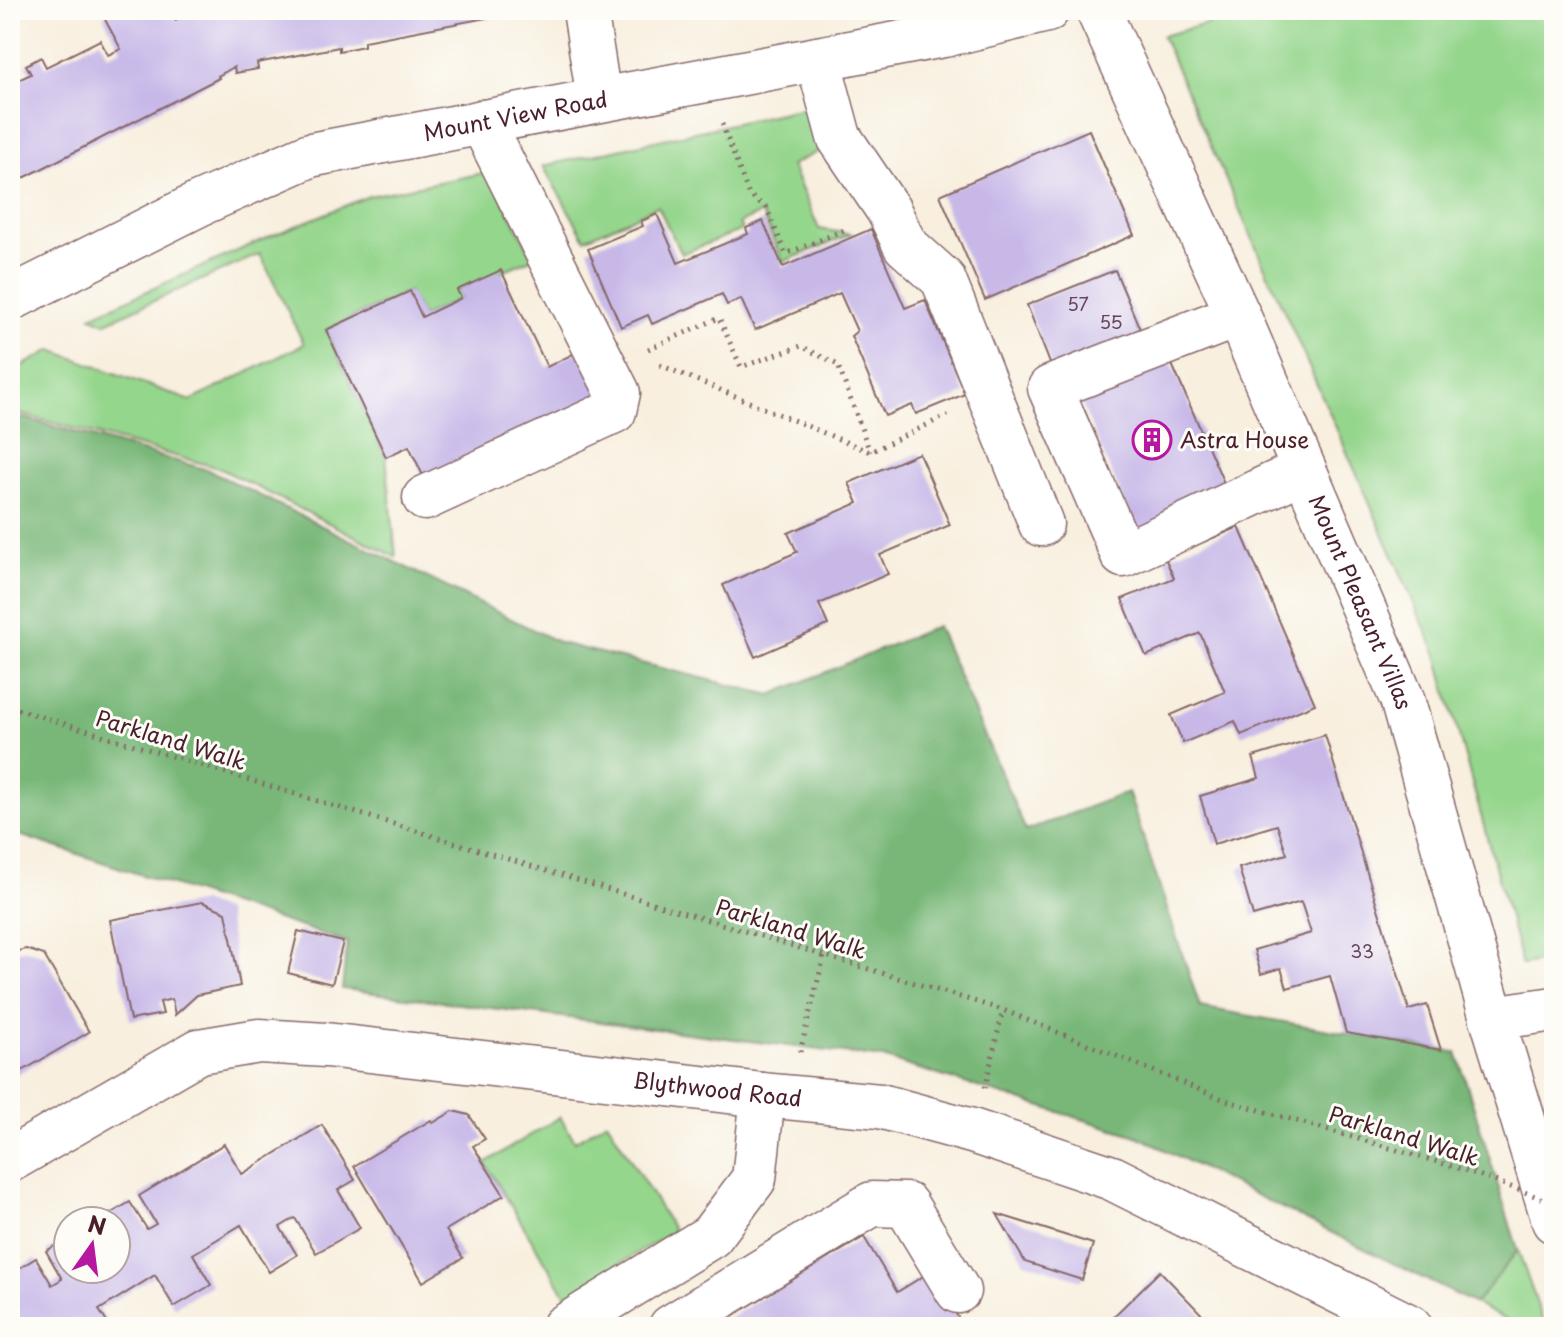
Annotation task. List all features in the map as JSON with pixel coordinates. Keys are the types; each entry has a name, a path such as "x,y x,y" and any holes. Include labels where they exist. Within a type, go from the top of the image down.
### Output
{"street":[{"path":"585,10 599,99"},
{"name":"Mount View Road","path":"10,299 199,204 310,155 944,35 1047,10"},
{"name":"Mount Pleasant Villas","path":"1098,10 1238,315 1402,699 1492,1018 1554,1221"},
{"path":"818,59 839,137 889,211 905,245 943,279 1041,524"},
{"path":"425,498 614,411 618,393 482,122"},
{"path":"1238,315 1050,388 1123,555 1304,470"},
{"path":"1492,1018 1554,1009"},
{"name":"Blythwood Road","path":"10,1160 199,1051 259,1041 326,1045 880,1106 972,1131 1112,1178 1410,1327"},
{"path":"564,1327 711,1236 754,1179 763,1095"},
{"path":"671,1327 872,1204 906,1205 958,1291"}],"path":[{"path":"705,80 749,195 766,207 786,254 889,211"},
{"path":"634,354 719,318 741,367 801,346 838,365 870,452"},
{"path":"649,360 870,452 989,397"},
{"name":"Parkland Walk","path":"10,707 1003,1010 1225,1100 1465,1170 1554,1203"},
{"path":"810,1007 824,956"},
{"path":"972,1131 1003,1010"}],"green space":[{"path":"1258,10 1554,10 1554,960 1522,965 1437,655 1162,36"},
{"path":"816,105 822,150 791,165 819,229 851,234 783,262 762,213 739,223 742,230 681,254 658,206 585,239 543,166"},
{"path":"489,172 533,258 458,290 461,298 422,317 409,291 326,330 386,457 396,557 219,468 10,411 10,372 52,350 191,401 304,344 260,254 104,323 91,316 369,196"},
{"path":"10,414 208,470 560,643 771,695 937,626 1026,831 1128,792 1200,1007 1457,1053 1518,1250 1475,1304 1137,1136 883,1058 342,989 347,942 10,832"},
{"path":"1554,1098 1554,1151 1539,1101"},
{"path":"560,1117 575,1141 607,1121 674,1231 566,1296 485,1163"},
{"path":"1518,1250 1545,1327 1519,1327 1475,1304"}],"building":[{"path":"116,10 170,10 175,20 193,10 523,11 364,41 364,46 339,51 339,47 257,63 258,69 235,73 234,67 219,78 10,185 10,84 31,74 26,65 41,57 46,67 100,40 108,55 121,49 103,16"},
{"path":"1089,130 1134,235 985,300 940,195"},
{"path":"657,214 678,263 748,234 746,228 763,221 783,267 871,229 905,308 925,300 965,394 916,414 912,405 885,416 851,336 857,331 840,293 755,330 741,299 727,305 722,294 652,324 648,315 621,327 588,249 643,226 641,221"},
{"path":"501,270 547,367 583,349 606,397 426,482 409,446 386,457 326,330 410,291 422,317 461,298 457,290"},
{"path":"1115,270 1145,341 1055,376 1027,305"},
{"name":"Astra House","path":"1171,362 1227,490 1140,539 1076,391"},
{"path":"919,453 950,525 880,555 888,574 819,604 828,625 755,657 723,585 797,552 788,533 858,503 849,483"},
{"path":"1239,527 1315,704 1241,735 1235,721 1183,743 1171,715 1225,692 1200,633 1146,656 1122,599 1174,578 1165,558"},
{"path":"1325,735 1409,1010 1427,1005 1441,1050 1346,1033 1330,976 1287,988 1281,968 1261,974 1254,950 1311,933 1301,902 1253,916 1239,868 1287,854 1277,825 1214,844 1200,796 1259,778 1253,757"},
{"path":"202,902 226,912 240,986 197,995 175,1015 172,999 160,1002 163,1014 130,1020 110,920"},
{"path":"298,931 343,942 332,984 288,973"},
{"path":"26,949 44,955 89,1032 10,1078 10,953"},
{"path":"453,1111 469,1115 485,1139 473,1146 504,1195 446,1230 463,1258 423,1282 354,1166 431,1120 433,1123"},
{"path":"322,1125 355,1180 338,1190 360,1228 316,1253 295,1218 280,1227 297,1255 269,1272 241,1225 193,1254 211,1285 174,1307 155,1275 99,1310 110,1327 10,1327 10,1274 36,1258 52,1285 132,1285 132,1205 147,1229 156,1224 139,1196 224,1144 242,1174"},
{"path":"997,1214 1093,1244 1082,1280 1025,1262"},
{"path":"864,1237 897,1292 930,1272 964,1327 713,1327"},
{"path":"52,1247 52,1262 46,1251"},
{"path":"1160,1271 1212,1325 1119,1327 1111,1319"}],"place":[{"name":"Astra House","path":"1152,440"}]}
